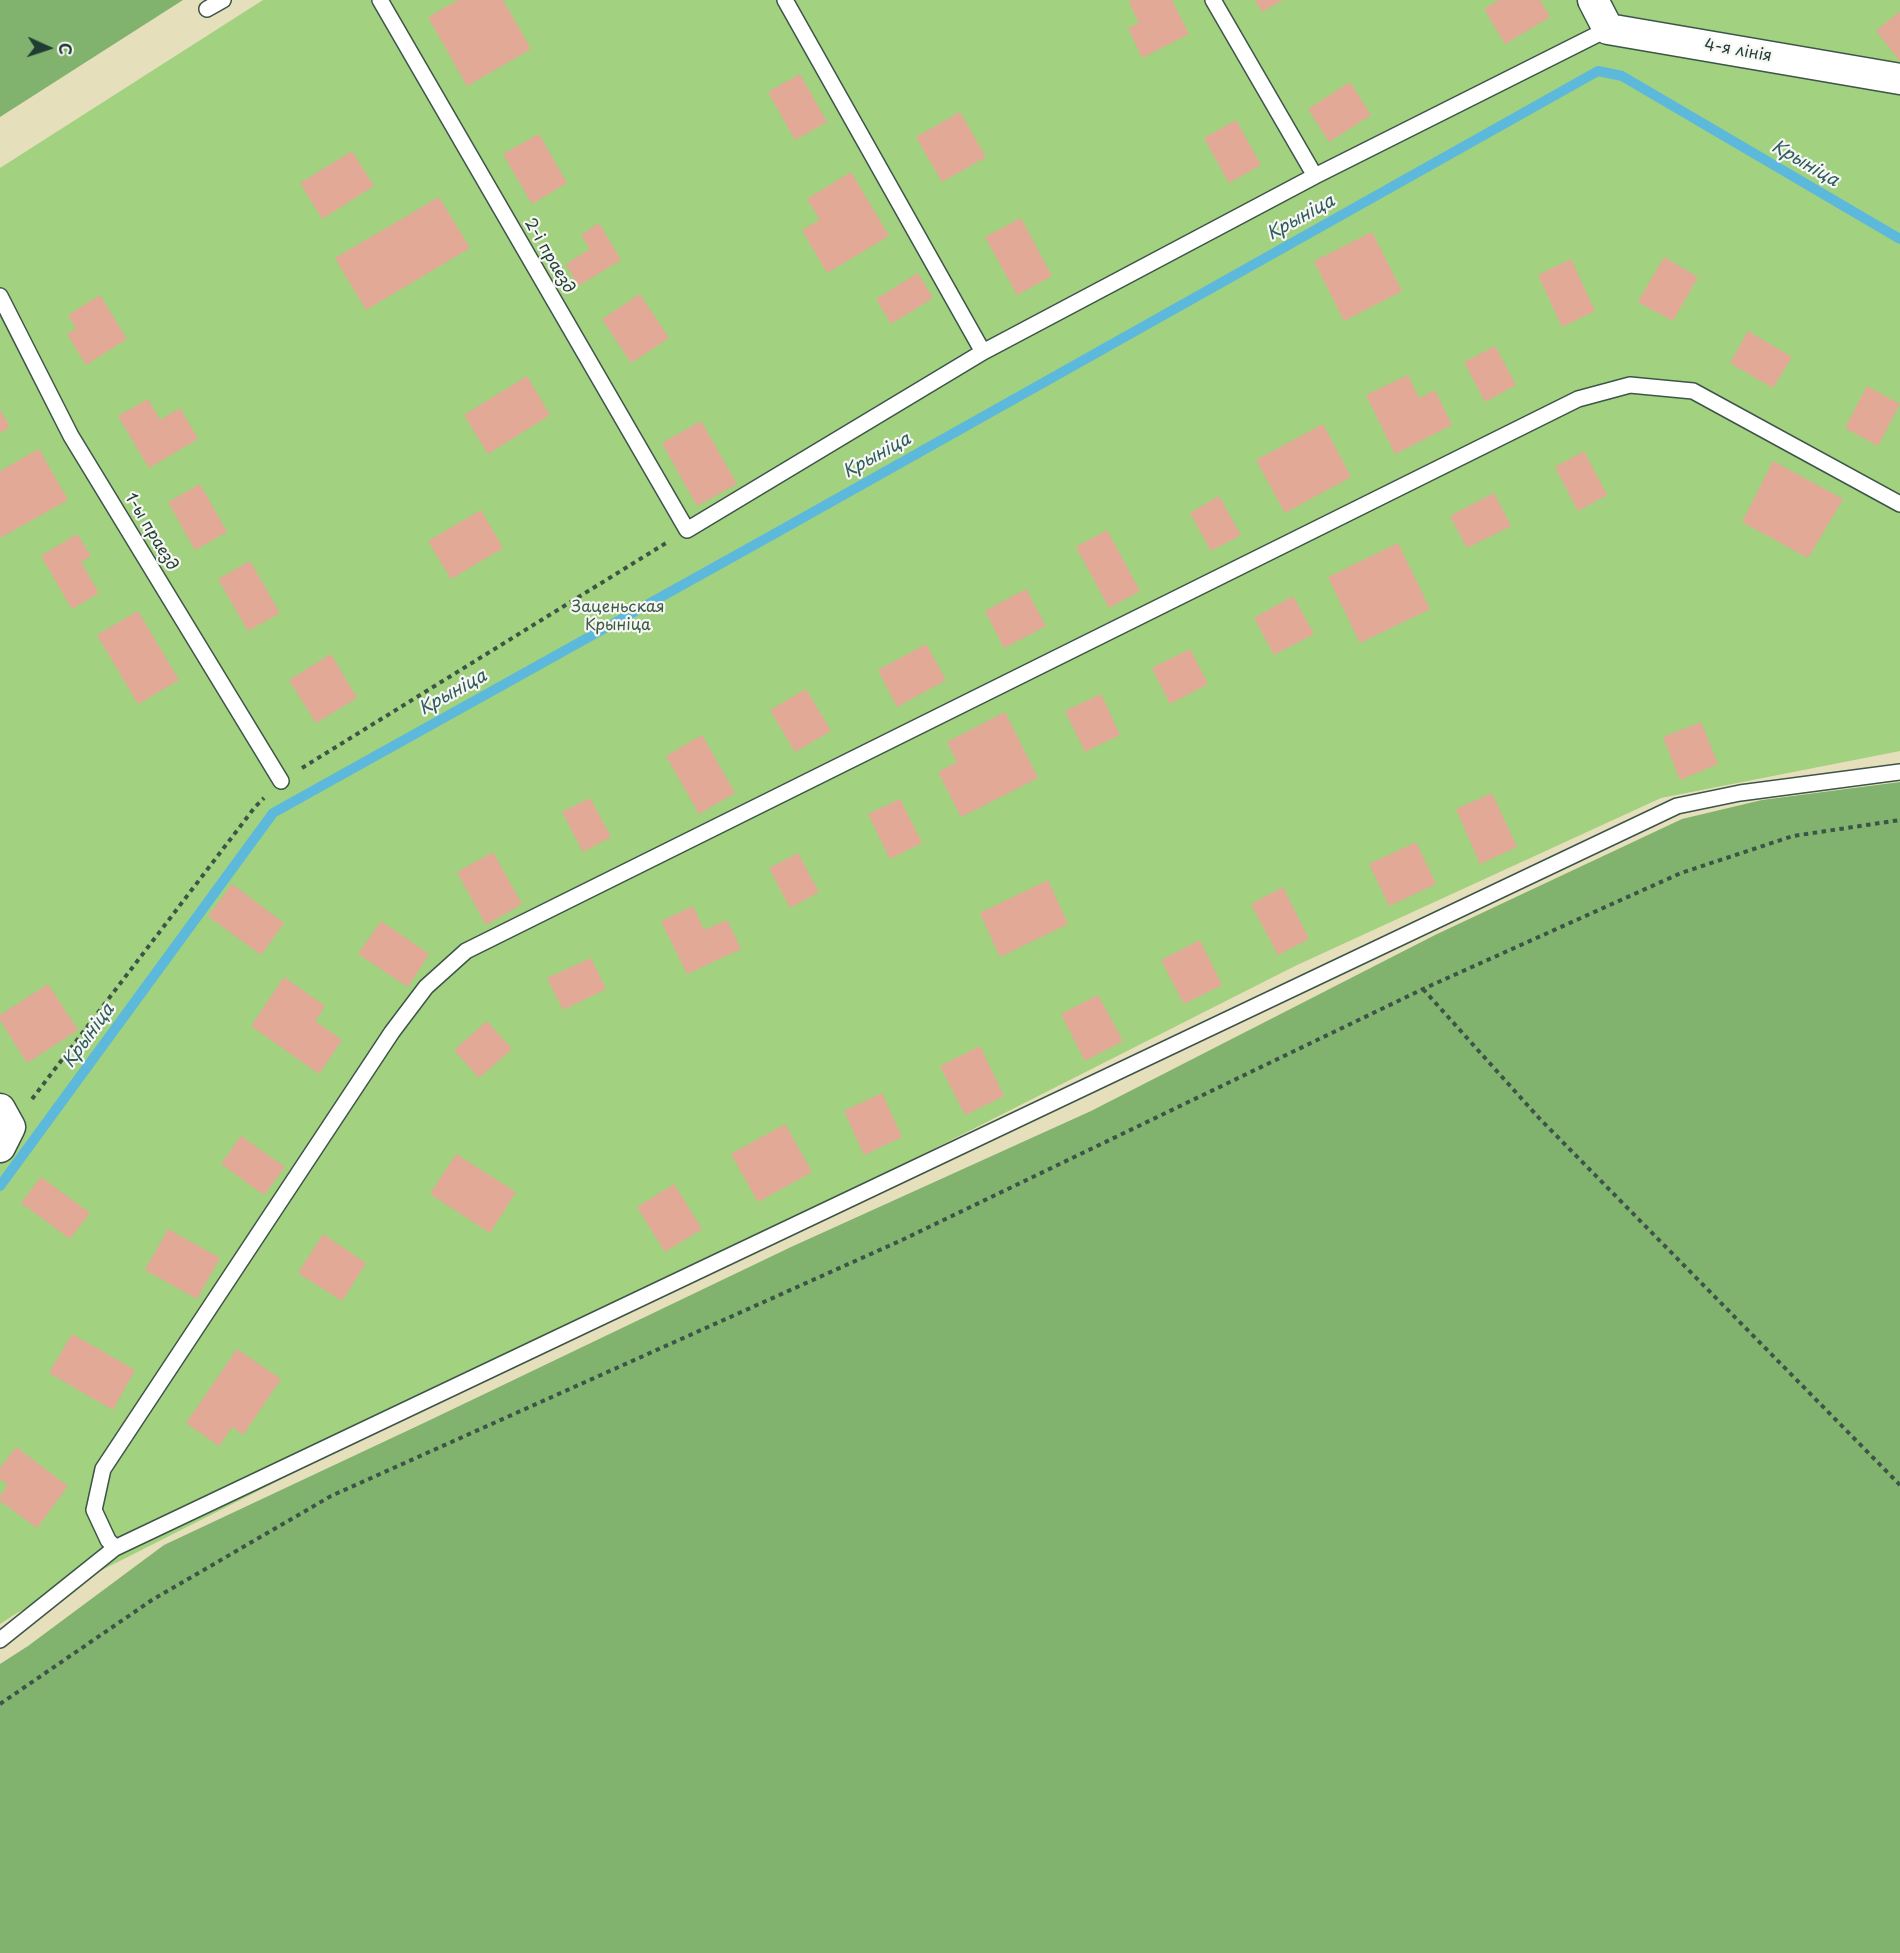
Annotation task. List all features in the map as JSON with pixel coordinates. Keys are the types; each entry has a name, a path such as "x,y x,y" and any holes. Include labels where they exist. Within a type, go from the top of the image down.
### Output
{"street":[{"path":"1593,0 1608,29"},
{"name":"4-я лінія","path":"1608,29 1900,79"}],"lane":[{"path":"207,9 224,0"},
{"name":"2-і праезд","path":"381,0 687,530"},
{"path":"785,0 983,352"},
{"path":"1213,0 1315,176"},
{"path":"687,530 983,352 1315,176 1608,29"},
{"name":"1-ы праезд","path":"0,296 71,436 281,781"},
{"path":"115,1548 108,1540 94,1510 103,1469 392,1032 426,987 466,951 1578,399 1630,385 1693,391 1900,504"},
{"path":"0,1640 115,1548 1677,806 1740,792 1900,772"}],"path":[{"path":"3,1128 255,807 281,781 687,530"},
{"path":"0,1704 152,1600 331,1496 902,1240 1423,989 1681,873 1793,836 1900,820"},
{"path":"1423,989 1539,1118 1900,1485"}],"green space":[{"path":"0,0 183,0 0,117"},
{"name":"Заценьская Крыніца","path":"263,0 1900,0 1900,751 1661,798 1295,966 17,1613 0,1624 0,168"},
{"path":"1900,782 1900,1953 0,1953 0,1664 28,1646 164,1545 791,1247 1091,1111 1435,935 1682,819 1762,800"}],"building":[{"path":"458,0 503,0 531,49 467,86 428,17"},
{"path":"1132,0 1172,0 1189,34 1142,58 1128,28 1139,23 1129,2"},
{"path":"1255,0 1283,0 1262,12"},
{"path":"1499,0 1540,0 1550,17 1505,44 1484,9"},
{"path":"1900,11 1900,61 1876,31"},
{"path":"800,74 827,122 795,140 768,92"},
{"path":"1350,82 1371,115 1329,142 1308,109"},
{"path":"960,112 986,157 942,182 916,137"},
{"path":"1236,120 1261,165 1229,183 1204,138"},
{"path":"539,134 567,183 532,204 503,154"},
{"path":"352,151 374,186 322,219 300,183"},
{"path":"851,172 889,236 827,273 802,230 820,220 807,199"},
{"path":"439,197 470,248 366,310 335,258"},
{"path":"1021,218 1052,276 1017,295 985,237"},
{"path":"599,223 621,260 578,286 566,264 590,249 581,235"},
{"path":"1372,232 1402,291 1344,321 1314,261"},
{"path":"1664,257 1698,277 1673,321 1638,302"},
{"path":"1571,259 1595,311 1562,327 1538,275"},
{"path":"918,273 933,298 891,324 876,299"},
{"path":"640,294 669,338 631,363 602,319"},
{"path":"100,295 127,339 86,365 67,334 76,329 68,315"},
{"path":"1748,331 1792,357 1773,388 1730,363"},
{"path":"1495,346 1516,385 1485,402 1464,362"},
{"path":"1408,375 1419,398 1435,390 1452,425 1395,454 1366,395"},
{"path":"527,376 550,415 488,454 464,415"},
{"path":"1867,386 1900,404 1878,446 1845,428"},
{"path":"148,399 160,420 180,408 198,439 149,468 118,416"},
{"path":"0,410 10,427 0,433"},
{"path":"701,421 737,484 697,506 662,443"},
{"path":"1323,424 1351,477 1285,513 1256,460"},
{"path":"39,449 68,500 0,538 0,471"},
{"path":"1584,451 1607,495 1578,511 1555,467"},
{"path":"1773,461 1843,499 1808,558 1742,522"},
{"path":"200,484 227,532 195,550 168,502"},
{"path":"1494,493 1511,526 1467,548 1450,516"},
{"path":"1219,496 1241,535 1211,551 1190,513"},
{"path":"481,510 503,548 451,579 428,541"},
{"path":"1107,530 1140,591 1109,608 1076,547"},
{"path":"77,534 91,556 81,562 99,593 72,609 41,556"},
{"path":"1398,543 1430,609 1360,643 1328,577"},
{"path":"250,561 280,613 248,631 218,579"},
{"path":"1026,589 1046,626 1004,648 985,611"},
{"path":"1293,596 1314,634 1274,655 1254,618"},
{"path":"138,611 179,680 138,704 97,635"},
{"path":"926,644 946,680 897,707 878,670"},
{"path":"1190,649 1208,684 1170,704 1152,668"},
{"path":"331,654 357,698 316,723 289,680"},
{"path":"806,689 831,731 795,752 770,710"},
{"path":"1101,694 1120,735 1085,752 1065,711"},
{"path":"1005,712 1038,778 961,817 938,772 957,762 947,742"},
{"path":"1701,722 1718,764 1680,780 1663,737"},
{"path":"702,735 735,793 699,814 666,756"},
{"path":"1492,793 1517,847 1480,864 1456,809"},
{"path":"590,798 611,837 583,852 562,812"},
{"path":"900,799 922,843 890,859 868,814"},
{"path":"1416,842 1436,884 1389,906 1369,864"},
{"path":"493,852 522,904 486,925 457,872"},
{"path":"798,853 819,892 790,908 769,868"},
{"path":"1048,880 1068,924 1000,957 980,913"},
{"path":"232,884 284,923 261,955 208,916"},
{"path":"1283,887 1309,939 1278,955 1251,904"},
{"path":"693,906 704,930 727,920 741,949 687,974 661,921"},
{"path":"381,921 429,954 408,987 358,954"},
{"path":"1200,940 1222,985 1184,1004 1161,960"},
{"path":"591,958 606,989 563,1010 547,978"},
{"path":"284,977 325,1006 315,1021 342,1040 319,1074 251,1026"},
{"path":"48,984 78,1030 27,1063 0,1020 0,1015"},
{"path":"1098,995 1123,1041 1085,1061 1061,1014"},
{"path":"487,1021 512,1049 479,1078 454,1050"},
{"path":"980,1046 1004,1096 965,1115 940,1066"},
{"path":"882,1093 902,1137 864,1155 844,1111"},
{"path":"785,1124 812,1172 758,1202 731,1154"},
{"path":"241,1136 285,1167 264,1195 221,1164"},
{"path":"456,1154 516,1192 490,1233 430,1194"},
{"path":"41,1177 90,1213 70,1239 21,1203"},
{"path":"674,1184 702,1229 665,1252 637,1207"},
{"path":"168,1229 220,1258 197,1299 145,1270"},
{"path":"323,1234 366,1263 342,1301 298,1273"},
{"path":"72,1334 135,1370 113,1410 49,1373"},
{"path":"237,1349 281,1379 243,1435 232,1427 219,1446 186,1423"},
{"path":"16,1447 68,1486 37,1528 0,1501 0,1496 8,1485 0,1479 0,1468"}],"waterway":[{"name":"Крыніца","path":"0,1186 273,813 1598,71 1622,76 1900,239"}]}
